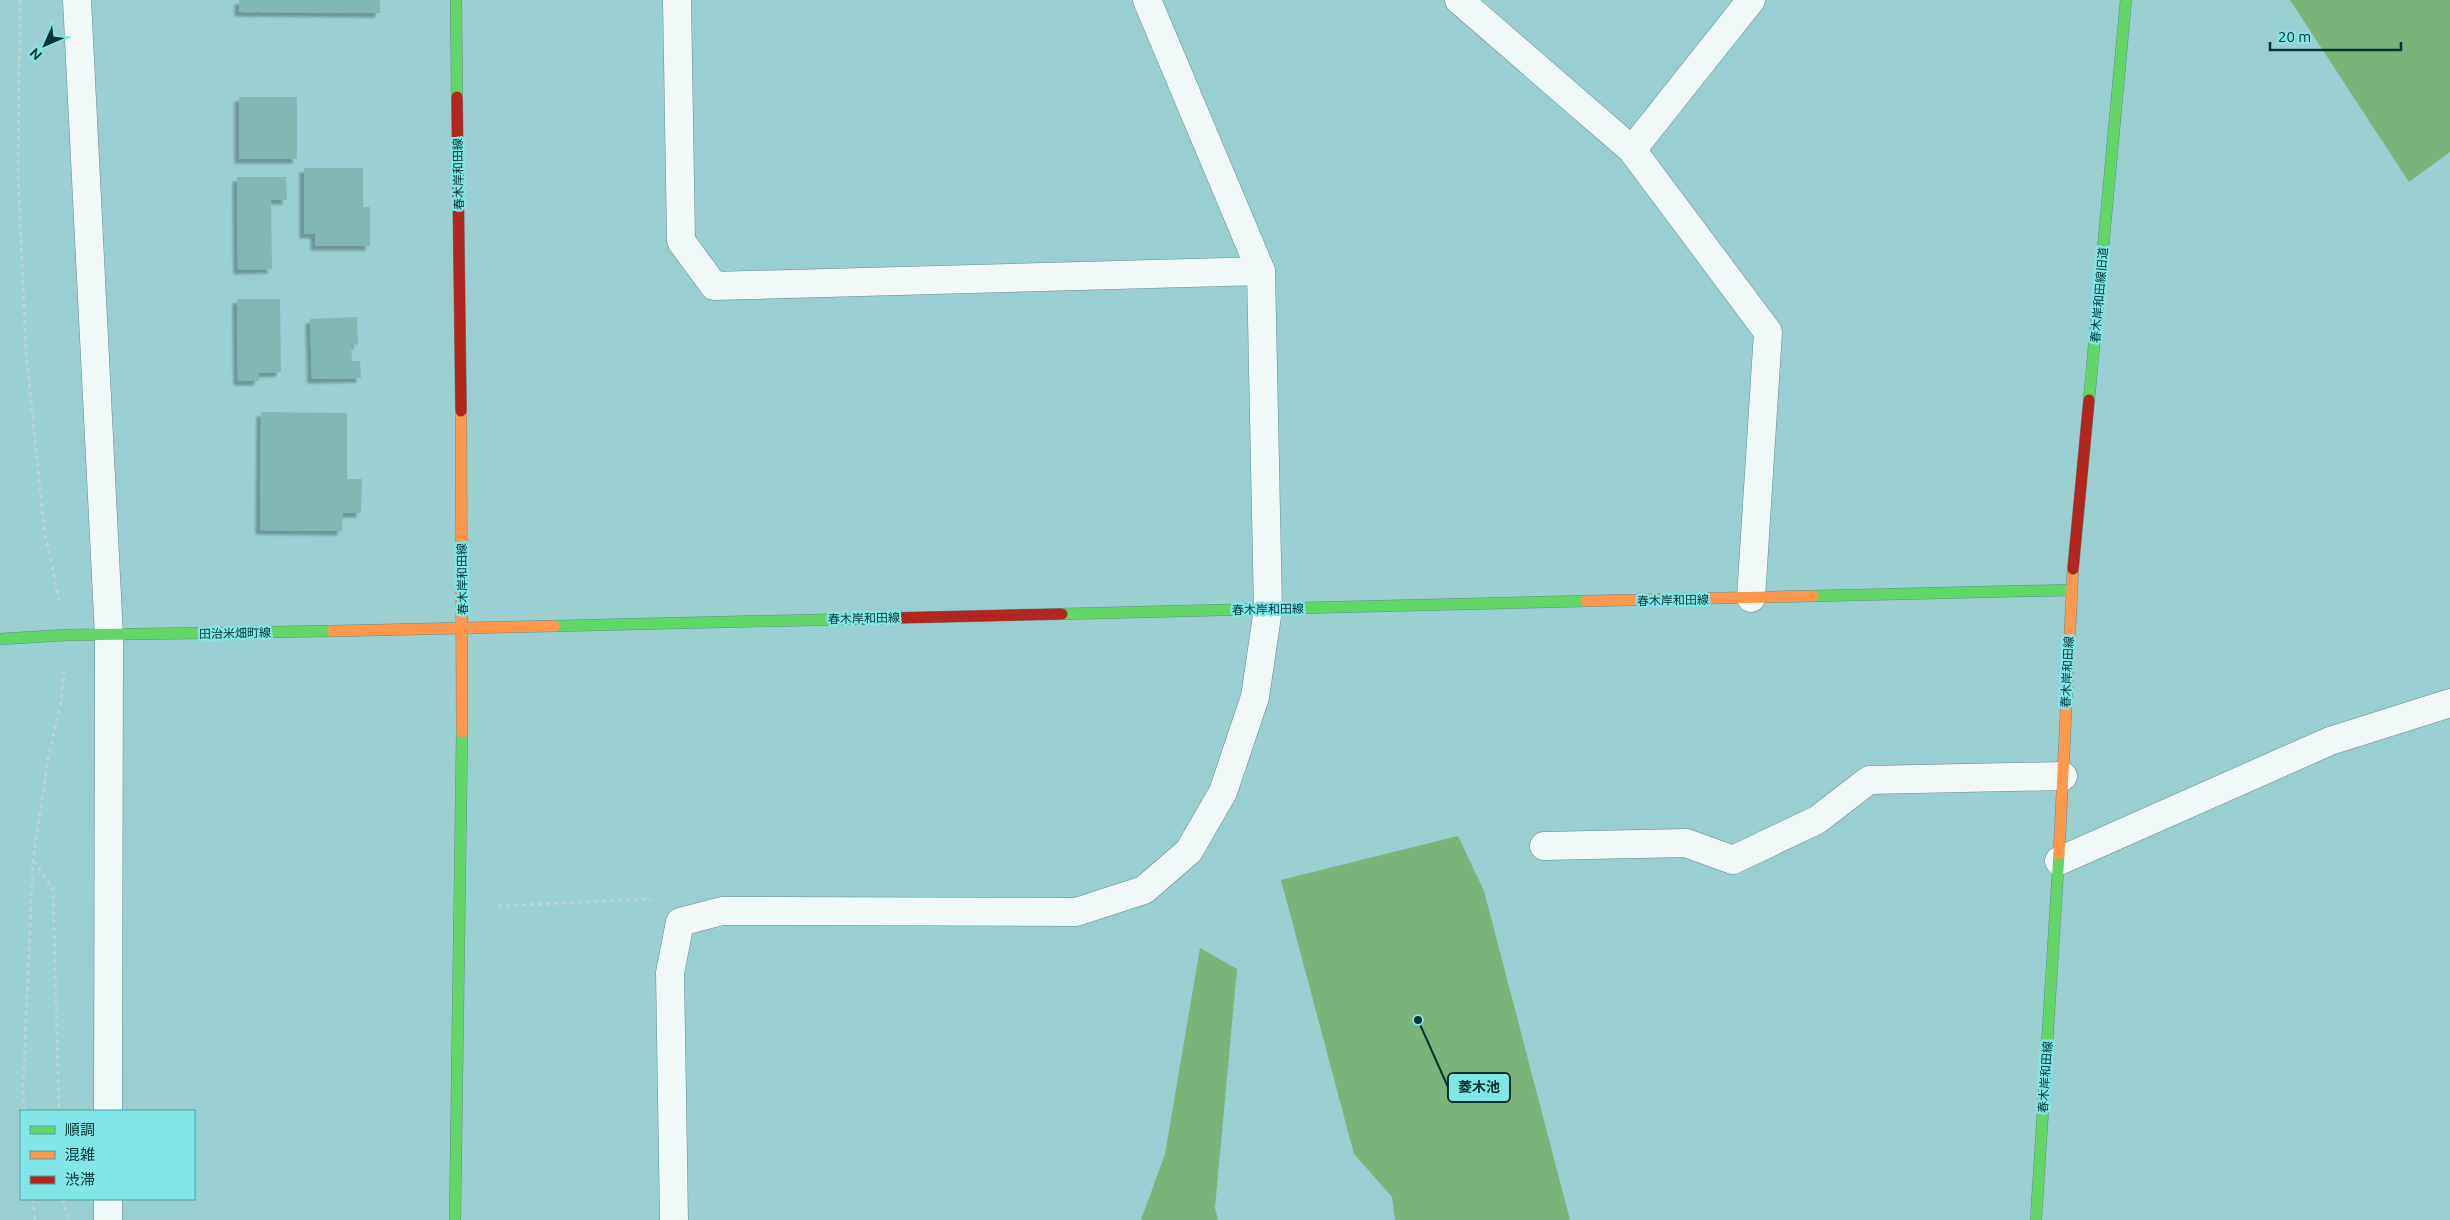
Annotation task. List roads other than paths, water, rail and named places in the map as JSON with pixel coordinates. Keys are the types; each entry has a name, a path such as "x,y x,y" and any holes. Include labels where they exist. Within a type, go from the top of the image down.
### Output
{"main road":[{"name":"春木岸和田線","path":"456,0 463,628 2071,590 2059,861 2036,1220"},
{"name":"春木岸和田線旧道","path":"2071,590 2126,0"},
{"name":"田治米畑町線","path":"4,638 67,634 110,636 463,628"},
{"path":"455,1220 461,908 463,628"}],"street":[{"path":"77,0 110,636 108,1110"},
{"path":"677,0 681,241 714,286 1261,271"},
{"path":"674,1220 670,973 680,922 722,911 1076,912 1144,890 1189,850 1223,792 1255,697 1268,609 1261,271 1147,0"},
{"path":"1460,0 1632,150 1768,332 1751,598"},
{"path":"1632,150 1751,0"},
{"path":"2059,861 2330,741 2450,703"},
{"path":"1544,846 1686,842 1733,860 1818,820 1869,780 2063,776"},
{"path":"108,1200 108,1220"}],"place":[{"name":"菱木池","path":"1418,1020"}]}
